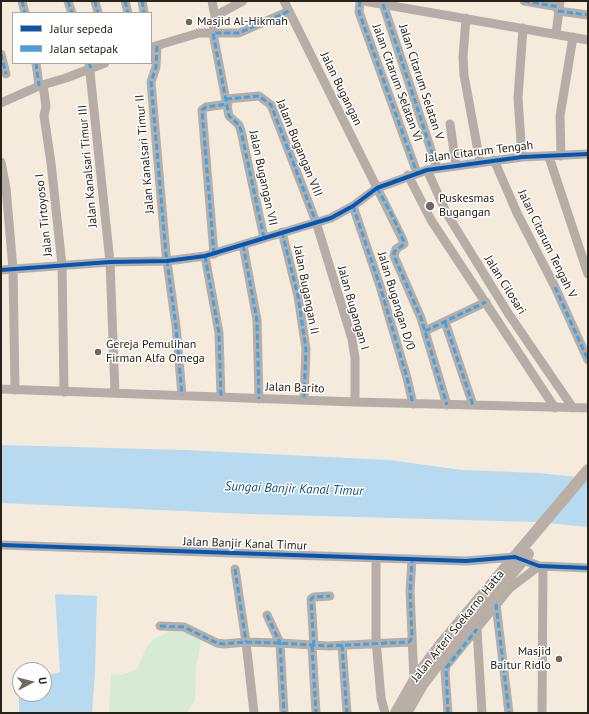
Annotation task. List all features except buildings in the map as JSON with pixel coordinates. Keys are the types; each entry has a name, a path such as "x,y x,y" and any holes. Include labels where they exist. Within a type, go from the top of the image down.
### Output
{"main road":[{"name":"Jalan Arteri Soekarno Hatta","path":"406,713 446,645 588,470"},
{"name":"Jalan Arteri Soekarno Hatta","path":"396,713 414,680 588,482"}],"street":[{"path":"22,1 25,12"},
{"path":"68,1 72,12"},
{"path":"95,1 98,12"},
{"path":"125,1 128,12"},
{"path":"142,1 144,12"},
{"name":"Jalan Bugangan VII","path":"212,1 215,16 213,33 230,119 238,125 241,131 264,238"},
{"path":"215,16 243,1"},
{"name":"Jalan Bugangan","path":"284,1 377,188 393,217 404,242 404,244 396,249 394,256 425,332"},
{"name":"Jalan Citarum Selatan VI","path":"360,1 359,12 412,174"},
{"path":"364,1 588,40"},
{"path":"524,1 559,6 588,15"},
{"name":"Jalan Citarum Selatan V","path":"383,4 437,168"},
{"path":"556,34 559,6"},
{"path":"154,47 199,33 239,33 289,11"},
{"path":"466,18 463,57 464,75 480,162"},
{"path":"522,157 518,98 523,28"},
{"path":"560,156 560,116 573,37"},
{"name":"Jalan Kanalsari Timur II","path":"154,47 156,67 151,82 167,261 176,326 182,395"},
{"path":"1,54 6,74"},
{"name":"Jalan Tirtoyoso I","path":"36,64 46,106 44,112 44,122 51,163 62,265 64,392"},
{"path":"1,103 41,85 59,80 90,66 100,64"},
{"name":"Jalan Kanalsari Timur III","path":"90,66 110,262 115,393"},
{"name":"Jalam Bugangan VIII","path":"210,255 202,110 206,107 259,96 271,104 316,222"},
{"path":"450,124 456,166"},
{"name":"Jalan Citarum Tengah","path":"1,270 110,262 167,261 210,255 332,218 353,206 377,188 412,174 437,168 494,160 522,157 549,157 588,154"},
{"path":"549,157 588,274"},
{"name":"Jalan Citarum Tengah V","path":"494,160 517,213 555,287 588,360"},
{"path":"1,162 6,188 13,269 16,390"},
{"name":"Jalan Cilosari","path":"427,170 447,214 502,304 573,408"},
{"name":"Jalan Cilosari","path":"412,174 431,220 492,310 555,408"},
{"name":"Jalan Bugangan D/0","path":"353,206 380,286 407,378 412,404"},
{"name":"Jalan Bugangan I","path":"316,222 354,347 355,402"},
{"name":"Jalan Bugangan II","path":"282,232 298,296 306,349 304,400"},
{"path":"243,245 257,320 259,399"},
{"path":"210,255 219,333 221,397"},
{"path":"447,405 425,332 486,302"},
{"path":"492,310 502,304"},
{"path":"445,322 473,405"},
{"path":"528,365 539,358"},
{"name":"Jalan Barito","path":"1,389 412,404 588,408"},
{"name":"Jalan Banjir Kanal Timur","path":"1,545 412,560 488,561 515,557 541,566 588,568"},
{"path":"376,559 375,589 377,644 381,698 385,713"},
{"path":"412,560 410,591 414,680"},
{"path":"448,713 445,671 446,666 510,588 541,566"},
{"path":"541,566 542,713"},
{"path":"235,574 246,642 254,713"},
{"path":"316,713 311,599 314,597 330,596"},
{"path":"496,604 509,713"},
{"path":"267,615 280,643 284,713"},
{"path":"160,626 188,628 217,643 280,643 313,646 377,644 409,642 412,640"},
{"path":"477,629 482,713"},
{"path":"342,645 347,713"}],"green space":[{"path":"170,631 189,632 201,642 196,667 195,700 188,711 189,713 109,713 111,674 121,675 137,669 145,650 152,640"}],"water":[{"name":"Sungai Banjir Kanal Timur","path":"1,445 185,450 389,460 462,470 538,473 588,478 588,527 536,522 250,514 1,503"},
{"path":"55,594 97,596 95,673 92,713 19,713 19,702 52,702 52,674 60,672"}],"marked path":[{"path":"22,1 25,12"},
{"path":"68,1 72,12"},
{"path":"95,1 98,12"},
{"path":"125,1 128,12"},
{"path":"142,1 144,12"},
{"path":"360,1 359,12 417,173"},
{"path":"524,1 559,7"},
{"path":"383,4 437,168"},
{"path":"264,238 241,131 239,125 229,116 213,33 239,33 289,11"},
{"path":"558,11 588,15"},
{"path":"157,46 156,67 151,82 166,254 176,326 182,395"},
{"path":"1,54 6,74"},
{"path":"36,64 39,86"},
{"path":"89,64 91,68"},
{"path":"226,99 259,96 271,105 316,222"},
{"path":"214,254 202,110 206,107 228,104"},
{"path":"377,188 393,217 404,242 403,245 394,252 394,256 421,318 447,405"},
{"path":"353,206 380,286 407,378 413,404"},
{"path":"282,232 298,296 306,349 304,400"},
{"path":"243,245 257,320 259,399"},
{"path":"205,256 219,333 221,397"},
{"path":"555,287 588,360"},
{"path":"425,331 486,302"},
{"path":"445,322 473,405"},
{"path":"160,626 184,627 217,643 224,644 246,642 328,646 409,642 412,638 410,591 412,560"},
{"path":"235,569 246,642"},
{"path":"314,646 311,599 314,597 330,596"},
{"path":"496,604 509,713"},
{"path":"267,615 280,643 284,713"},
{"path":"448,713 446,668 477,629"},
{"path":"342,645 347,713"},
{"path":"312,646 316,713"}],"cycle path":[{"path":"1,270 110,262 167,261 205,256 331,218 353,206 377,188 427,170 522,157 588,154"},
{"path":"1,545 466,561 515,557 539,566 588,568"}],"place":[{"name":"Masjid Al-Hikmah","path":"189,22"},
{"name":"Puskesmas Bugangan","path":"430,206"},
{"name":"Gereja Pemulihan Firman Alfa Omega","path":"98,352"},
{"name":"Masjid Baitur Ridlo","path":"559,659"}]}
